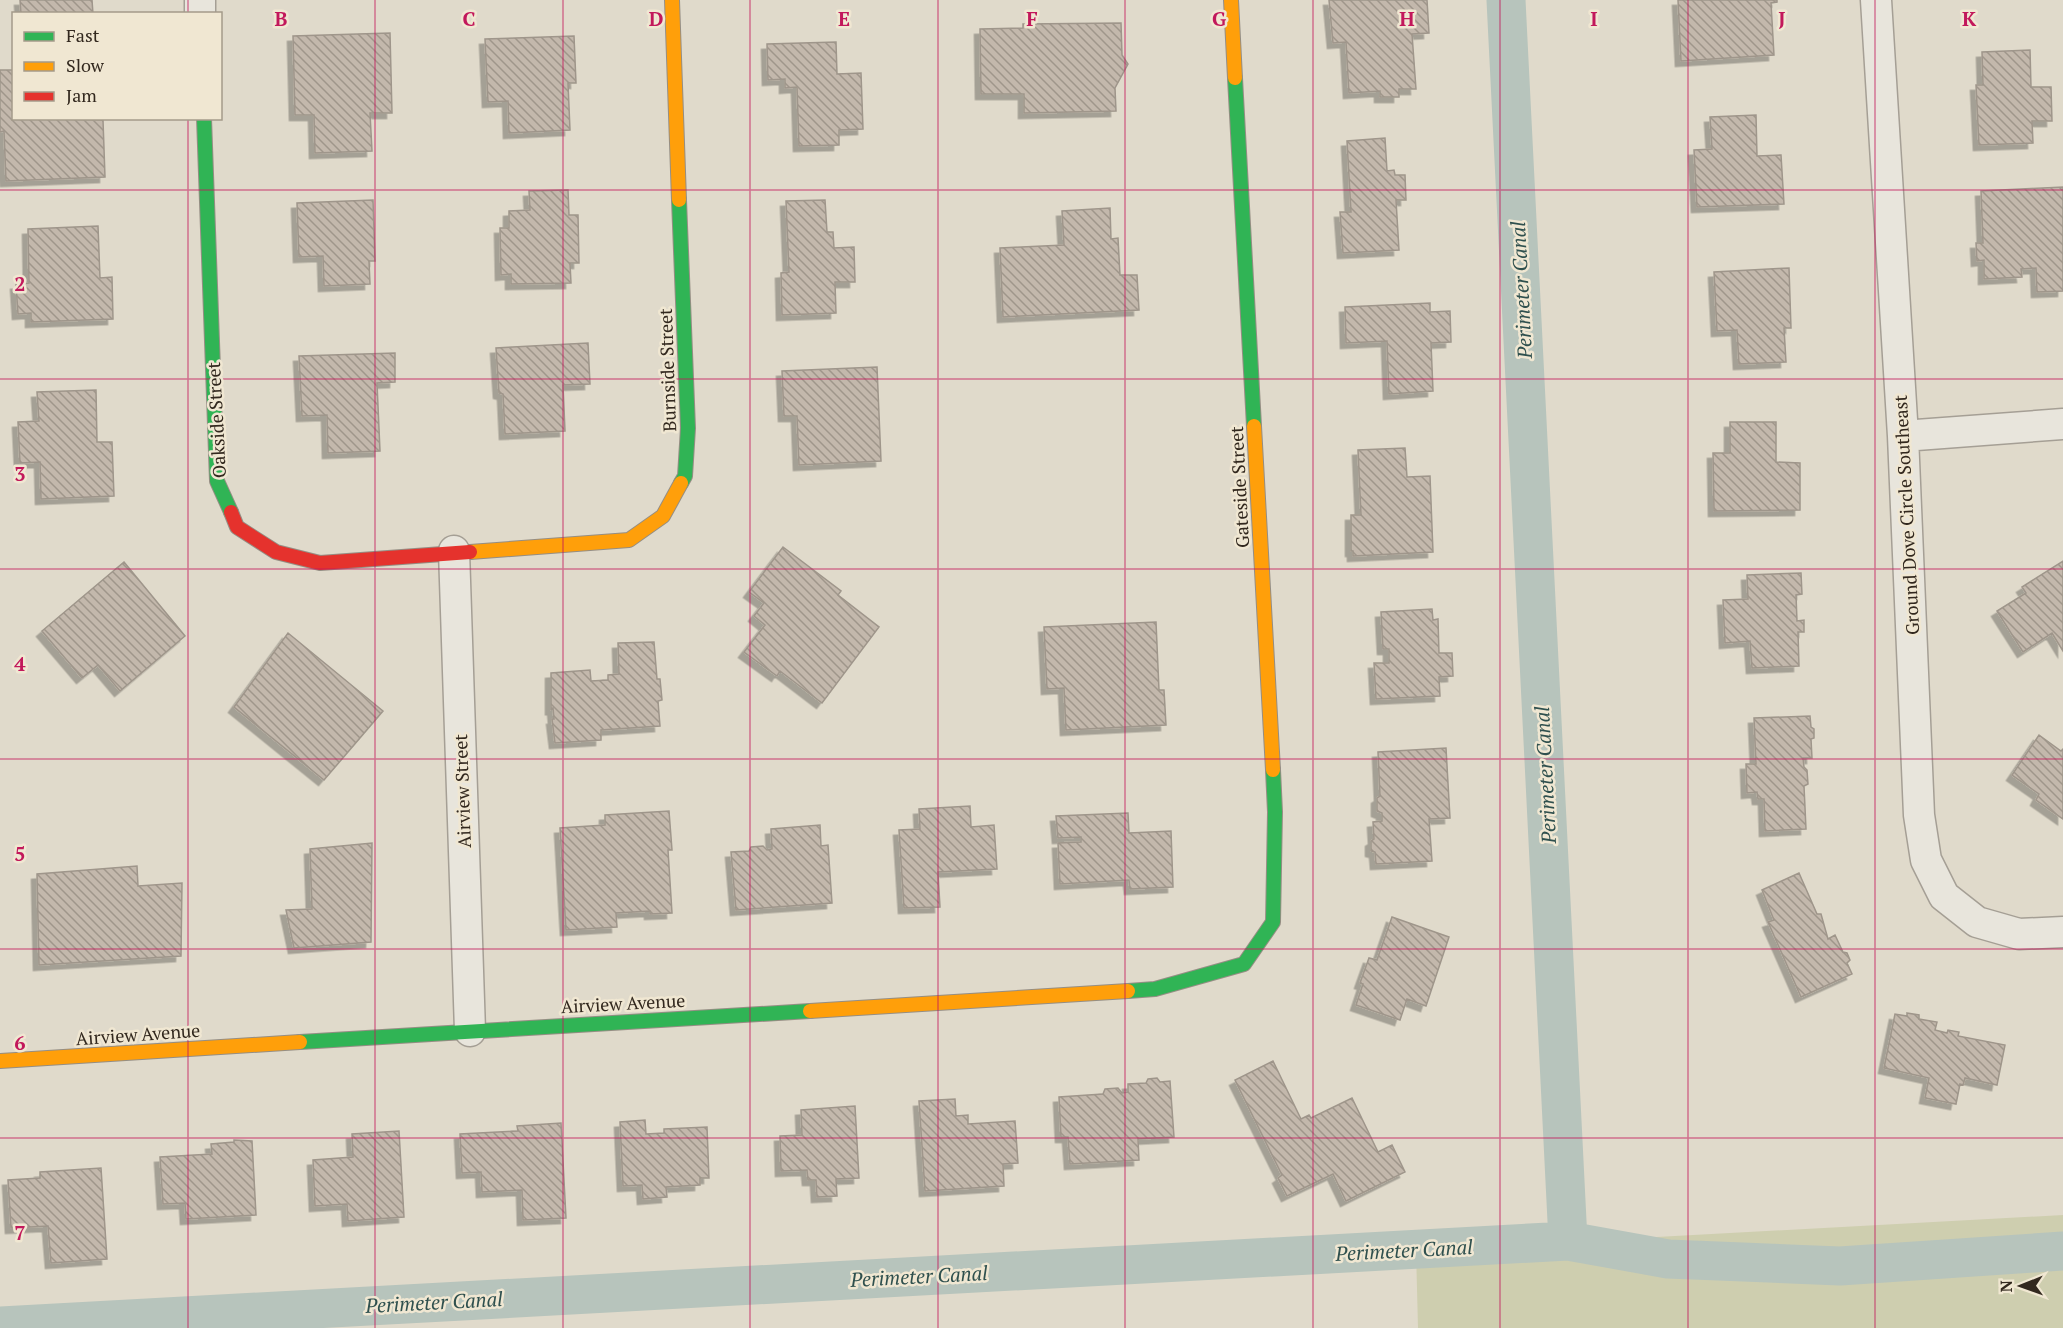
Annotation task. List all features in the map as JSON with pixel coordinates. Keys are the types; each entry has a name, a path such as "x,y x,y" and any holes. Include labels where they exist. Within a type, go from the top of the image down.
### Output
{"street":[{"name":"Burnside Street","path":"454,551 629,540 663,516 686,476 688,428 672,0"},
{"name":"Gateside Street","path":"1231,0 1275,812 1273,922 1244,964"},
{"name":"Ground Dove Circle Southeast","path":"1876,0 1904,436 1919,815 1926,860 1944,896 1977,922 2019,934 2063,932"},
{"name":"Oakside Street","path":"204,120 217,481 237,527 276,552 320,563 454,551"},
{"path":"1904,436 2063,424"},
{"name":"Airview Street","path":"454,551 470,1030"},
{"name":"Airview Avenue","path":"0,1061 1155,989 1244,964"}],"green space":[{"path":"2063,1215 2063,1328 1418,1328 1416,1250"}],"building":[{"path":"20,0 92,0 93,12 21,12"},
{"path":"1329,0 1427,0 1429,33 1412,34 1416,89 1399,89 1399,97 1380,97 1380,91 1349,93 1346,42 1333,43"},
{"path":"1678,0 1777,0 1771,3 1774,55 1681,61"},
{"path":"1121,23 1122,55 1128,64 1115,88 1116,111 1024,113 1024,94 981,94 980,29 1023,28 1023,24"},
{"path":"390,33 392,113 370,113 372,151 315,153 314,115 295,115 293,36"},
{"path":"574,36 576,83 568,83 570,130 509,133 508,101 488,102 485,39"},
{"path":"836,42 837,74 861,73 863,129 839,130 839,145 799,146 797,87 785,88 785,79 768,80 767,44"},
{"path":"2030,50 2031,87 2051,87 2052,121 2032,121 2033,143 1979,145 1976,85 1983,85 1982,52"},
{"path":"0,70 12,70 12,120 103,120 105,177 6,181 4,131 0,132"},
{"path":"1756,115 1757,156 1781,155 1784,204 1697,207 1694,150 1712,149 1710,117"},
{"path":"1385,138 1387,171 1394,170 1395,175 1405,175 1406,200 1396,200 1399,250 1343,253 1340,212 1351,212 1347,141"},
{"path":"2063,187 2063,291 2037,292 2036,268 2021,269 2022,277 1984,279 1984,260 1977,261 1976,243 1983,243 1981,191"},
{"path":"568,190 569,215 578,215 579,263 570,263 571,283 511,284 511,274 501,275 500,228 509,228 509,211 530,210 529,191"},
{"path":"373,200 375,261 369,261 370,284 324,286 323,256 299,257 297,203"},
{"path":"825,200 827,232 833,232 834,248 854,247 855,282 835,282 836,313 782,315 781,273 789,272 786,201"},
{"path":"1110,208 1111,239 1118,238 1120,275 1137,275 1139,310 1003,317 1000,248 1064,245 1062,211"},
{"path":"98,226 100,278 112,277 113,319 31,322 31,313 18,314 16,284 29,283 28,229"},
{"path":"1789,268 1791,328 1784,328 1786,362 1739,364 1737,330 1717,331 1714,272"},
{"path":"1430,303 1430,312 1450,311 1451,342 1431,343 1433,391 1389,394 1387,341 1346,343 1345,307"},
{"path":"588,343 590,384 563,385 565,431 505,434 503,394 499,393 496,348"},
{"path":"395,353 395,382 377,383 380,451 328,453 327,415 302,416 299,356"},
{"path":"877,367 881,461 799,465 797,416 784,416 782,371"},
{"path":"96,390 97,442 112,442 114,496 41,499 40,462 20,463 18,422 39,421 37,392"},
{"path":"1730,422 1776,422 1776,462 1800,463 1800,510 1714,511 1713,453 1730,453"},
{"path":"1405,448 1407,477 1430,476 1433,552 1353,556 1351,515 1361,515 1358,450"},
{"path":"783,547 841,591 838,595 879,627 822,703 780,671 777,676 744,652 765,625 754,616 764,603 749,592"},
{"path":"2063,561 2063,651 2052,633 2023,652 1997,611 2026,593 2022,587"},
{"path":"124,562 185,636 120,691 98,665 82,678 42,631"},
{"path":"1801,573 1802,594 1796,595 1797,621 1804,620 1804,632 1798,632 1799,666 1752,668 1750,641 1725,643 1723,600 1748,599 1747,575"},
{"path":"1432,609 1433,620 1438,619 1439,653 1452,653 1453,676 1439,677 1440,696 1376,699 1374,663 1389,663 1389,649 1383,649 1381,612"},
{"path":"1156,622 1159,690 1164,690 1166,725 1066,730 1064,688 1047,689 1044,627"},
{"path":"288,633 383,711 324,780 234,707"},
{"path":"654,642 657,679 660,679 662,700 658,701 660,726 601,730 601,740 555,743 553,708 551,709 551,673 590,670 591,681 608,680 608,675 619,674 618,643"},
{"path":"1810,716 1811,727 1814,729 1814,738 1811,739 1812,758 1803,758 1808,784 1804,786 1806,829 1765,831 1764,799 1758,799 1757,792 1747,793 1746,764 1756,764 1754,718"},
{"path":"2039,735 2061,751 2063,749 2063,819 2036,800 2039,794 2012,775"},
{"path":"1446,748 1450,818 1429,819 1432,861 1376,864 1375,852 1371,851 1371,841 1374,839 1373,822 1382,821 1382,813 1377,811 1377,798 1380,796 1378,752"},
{"path":"970,806 971,827 994,825 997,869 938,872 940,907 904,908 899,830 920,829 919,809"},
{"path":"669,811 672,850 668,850 672,913 650,914 650,911 616,913 617,927 566,930 560,828 605,825 605,815"},
{"path":"1128,813 1129,833 1171,831 1173,887 1130,889 1129,880 1060,884 1058,843 1081,842 1081,837 1058,838 1056,816"},
{"path":"820,825 821,846 828,845 832,903 736,910 731,852 749,851 751,847 763,846 767,850 772,849 771,829"},
{"path":"372,843 371,942 294,948 286,910 312,909 310,849"},
{"path":"137,866 138,886 182,883 181,956 39,965 37,874"},
{"path":"1799,873 1817,914 1821,914 1828,939 1835,935 1843,952 1847,953 1850,960 1847,963 1852,974 1801,997 1768,922 1774,920 1762,890"},
{"path":"1392,917 1449,937 1426,1006 1407,999 1400,1020 1356,1005 1363,984 1360,983 1369,958 1377,960"},
{"path":"1907,1013 1919,1015 1919,1019 1937,1022 1935,1030 1947,1033 1948,1030 1959,1032 1958,1036 2005,1045 1997,1085 1965,1078 1963,1085 1960,1084 1956,1104 1925,1098 1929,1078 1884,1068 1895,1014 1907,1016"},
{"path":"1273,1061 1301,1119 1309,1115 1311,1118 1352,1098 1378,1152 1392,1145 1405,1172 1346,1201 1333,1174 1287,1196 1278,1178 1282,1175 1235,1080"},
{"path":"1157,1078 1160,1082 1170,1081 1174,1137 1138,1139 1139,1160 1070,1164 1068,1137 1061,1137 1059,1097 1103,1094 1105,1089 1118,1088 1122,1093 1128,1092 1128,1084 1146,1083 1148,1079"},
{"path":"955,1099 956,1116 968,1115 968,1124 1015,1121 1018,1163 1003,1164 1004,1186 925,1191 919,1101"},
{"path":"855,1106 859,1178 836,1179 837,1196 817,1197 816,1180 808,1180 807,1170 781,1171 780,1136 802,1135 801,1110"},
{"path":"645,1120 646,1134 664,1133 664,1129 707,1127 709,1178 700,1178 700,1185 666,1187 667,1197 643,1199 642,1185 623,1186 620,1122"},
{"path":"561,1123 566,1218 523,1220 522,1190 482,1192 481,1172 462,1173 460,1134 518,1131 517,1126"},
{"path":"399,1131 404,1217 348,1221 347,1204 315,1206 313,1160 353,1157 352,1134"},
{"path":"234,1140 252,1141 256,1215 186,1219 185,1203 163,1204 160,1157 212,1154 211,1144 234,1142"},
{"path":"101,1168 107,1259 51,1263 48,1226 11,1228 8,1180 40,1178 40,1172"}],"waterway":[{"name":"Perimeter Canal","path":"0,1326 1568,1241 1506,0"},
{"path":"1568,1241 1668,1259 1840,1266 2063,1251"}],"traffic: fast":[{"path":"1235,78 1254,426"},
{"path":"204,120 217,481 231,512"},
{"path":"679,200 688,428 685,476 681,483"},
{"path":"1128,991 1155,989 1244,964 1273,922 1275,812 1273,770"},
{"path":"300,1042 810,1011"}],"traffic: slow":[{"path":"672,0 679,200"},
{"path":"1231,0 1235,78"},
{"path":"1254,426 1273,770"},
{"path":"470,552 629,540 663,516 681,483"},
{"path":"810,1011 1128,991"},
{"path":"0,1061 300,1042"}],"traffic: jam":[{"path":"231,512 237,527 276,552 320,563 470,552"}]}
